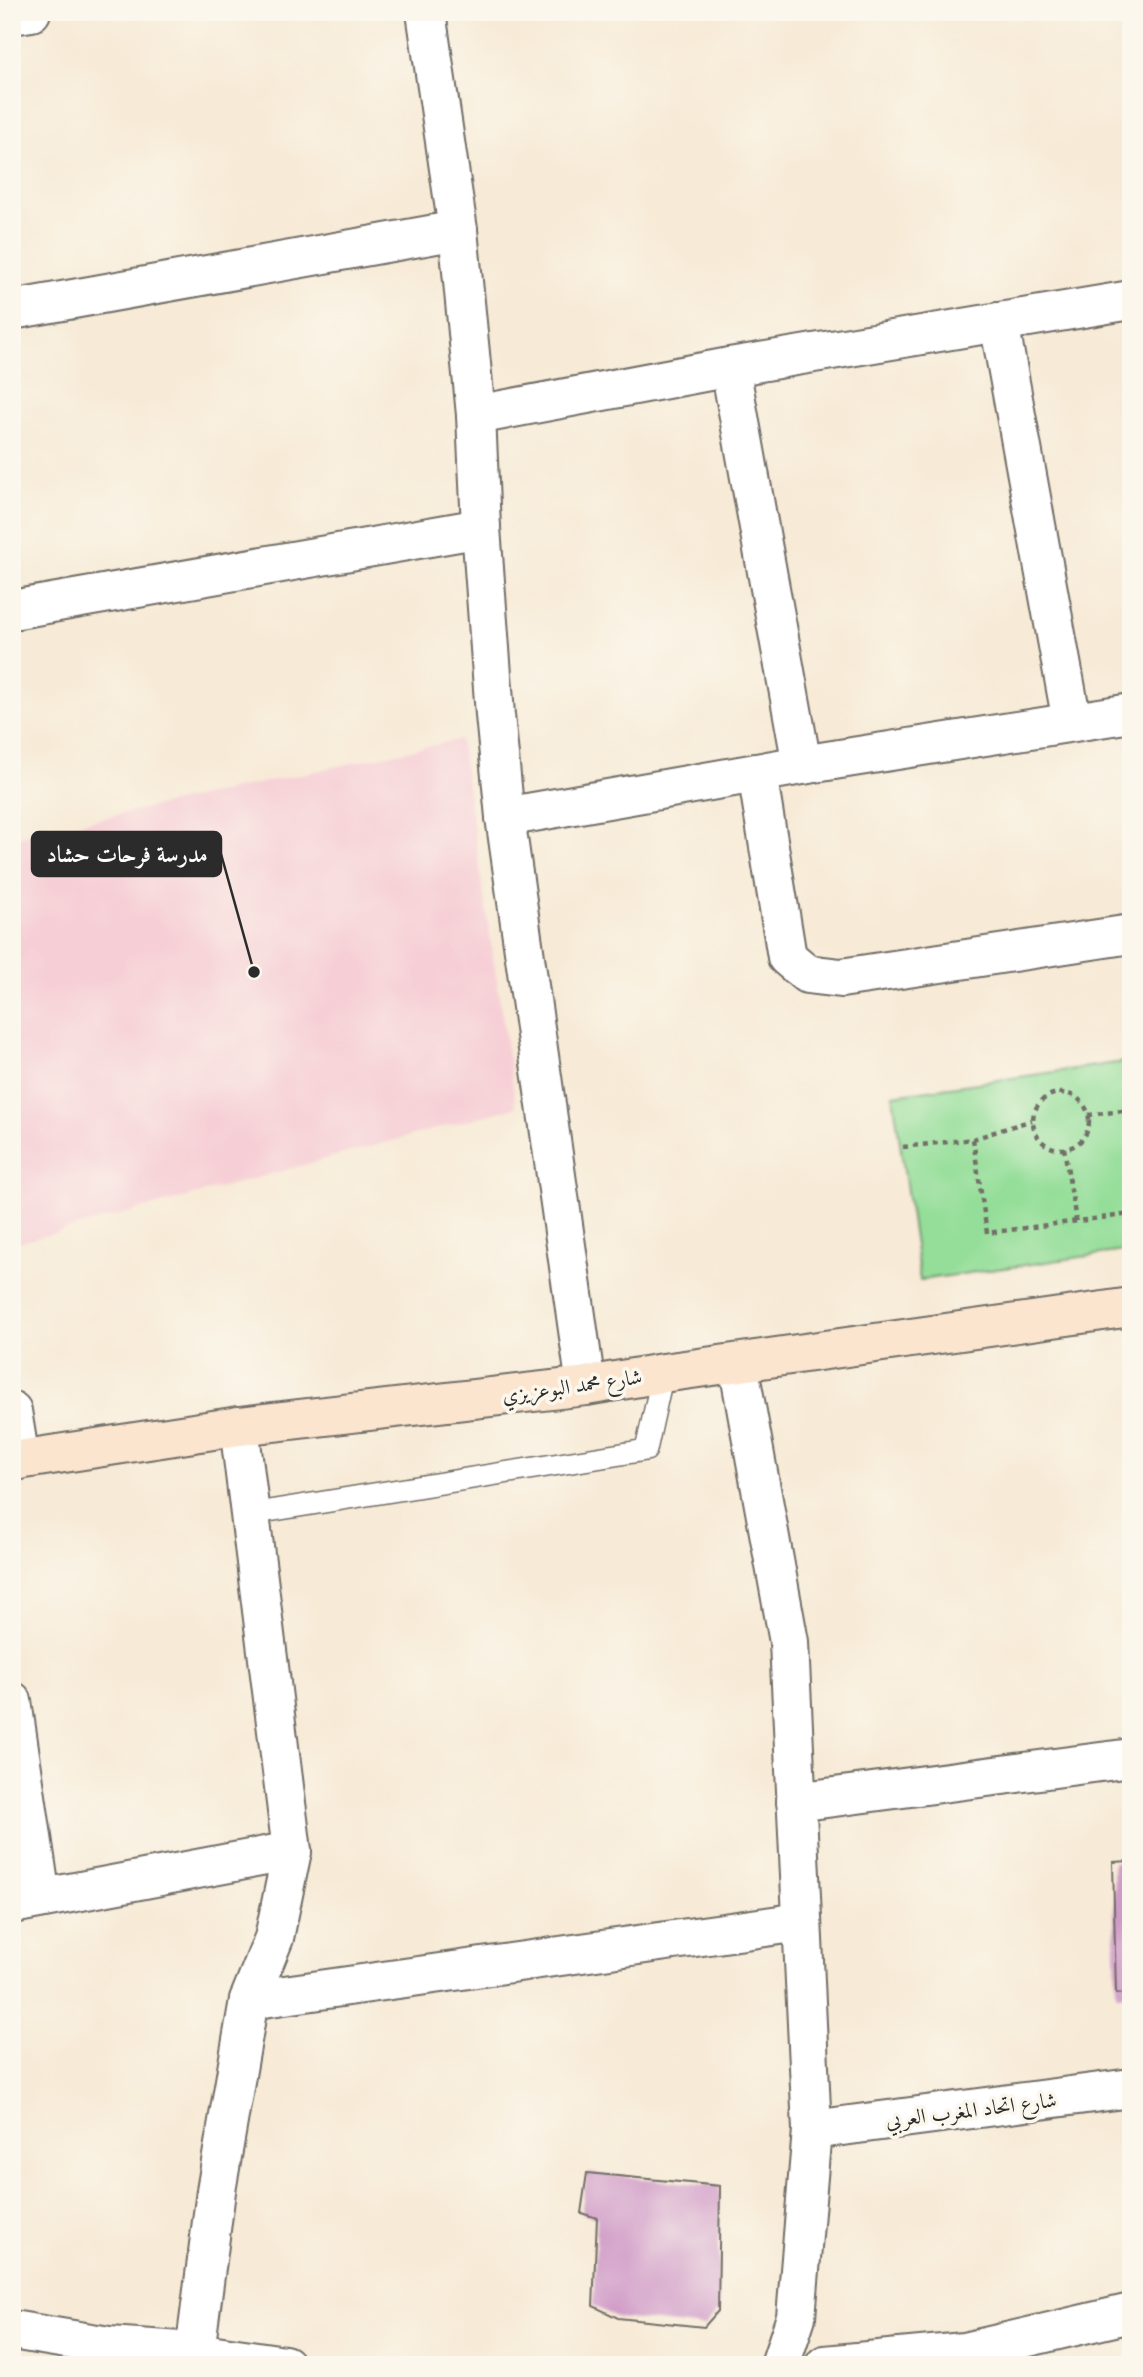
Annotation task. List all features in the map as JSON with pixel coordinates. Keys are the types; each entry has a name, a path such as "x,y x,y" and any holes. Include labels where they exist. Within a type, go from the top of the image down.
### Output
{"main road":[{"name":"شارع محمد البوعزيزي","path":"16,1461 239,1426 586,1386 1131,1307"}],"street":[{"path":"12,15 32,12"},
{"path":"426,12 458,230 476,415 481,528 505,817 586,1386"},
{"path":"12,310 458,230"},
{"path":"476,415 730,367 1131,300"},
{"path":"999,322 1072,722"},
{"path":"730,367 802,765"},
{"path":"12,610 481,528"},
{"path":"505,817 802,765 1131,713"},
{"path":"757,773 787,957 807,974 841,978 1131,934"},
{"path":"738,1363 789,1642 812,2130 796,2317 780,2365"},
{"path":"12,1411 16,1461"},
{"path":"195,2352 216,2191 249,2000 274,1938 292,1851 239,1426"},
{"path":"12,1700 27,1901 292,1851"},
{"path":"796,1802 1131,1758"},
{"path":"249,2000 801,1922"},
{"name":"شارع اتحاد المغرب العربي","path":"812,2130 1131,2088"},
{"path":"825,2365 964,2358 1131,2313"},
{"path":"12,2330 109,2355 195,2352 285,2365"}],"lane":[{"path":"250,1514 646,1450 663,1373"}],"path":[{"path":"1062,1093 1078,1098 1088,1115 1088,1130 1082,1140 1075,1146 1053,1149 1040,1141 1032,1120 1041,1100 1062,1093"},
{"path":"1088,1115 1131,1110"},
{"path":"903,1147 973,1139 1032,1120"},
{"path":"973,1139 987,1233 1131,1214"},
{"path":"1064,1148 1076,1221"}],"shaded area":[{"path":"460,739 516,1107 14,1244 12,838"}],"green space":[{"path":"1131,1061 1131,1250 920,1280 893,1095"}],"building":[{"path":"1131,1861 1131,1993 1116,1994 1113,1862"},
{"path":"587,2173 720,2186 718,2311 704,2327 618,2318 593,2306 597,2218 581,2213"}],"place":[{"name":"مدرسة فرحات حشاد","path":"254,972"}]}
